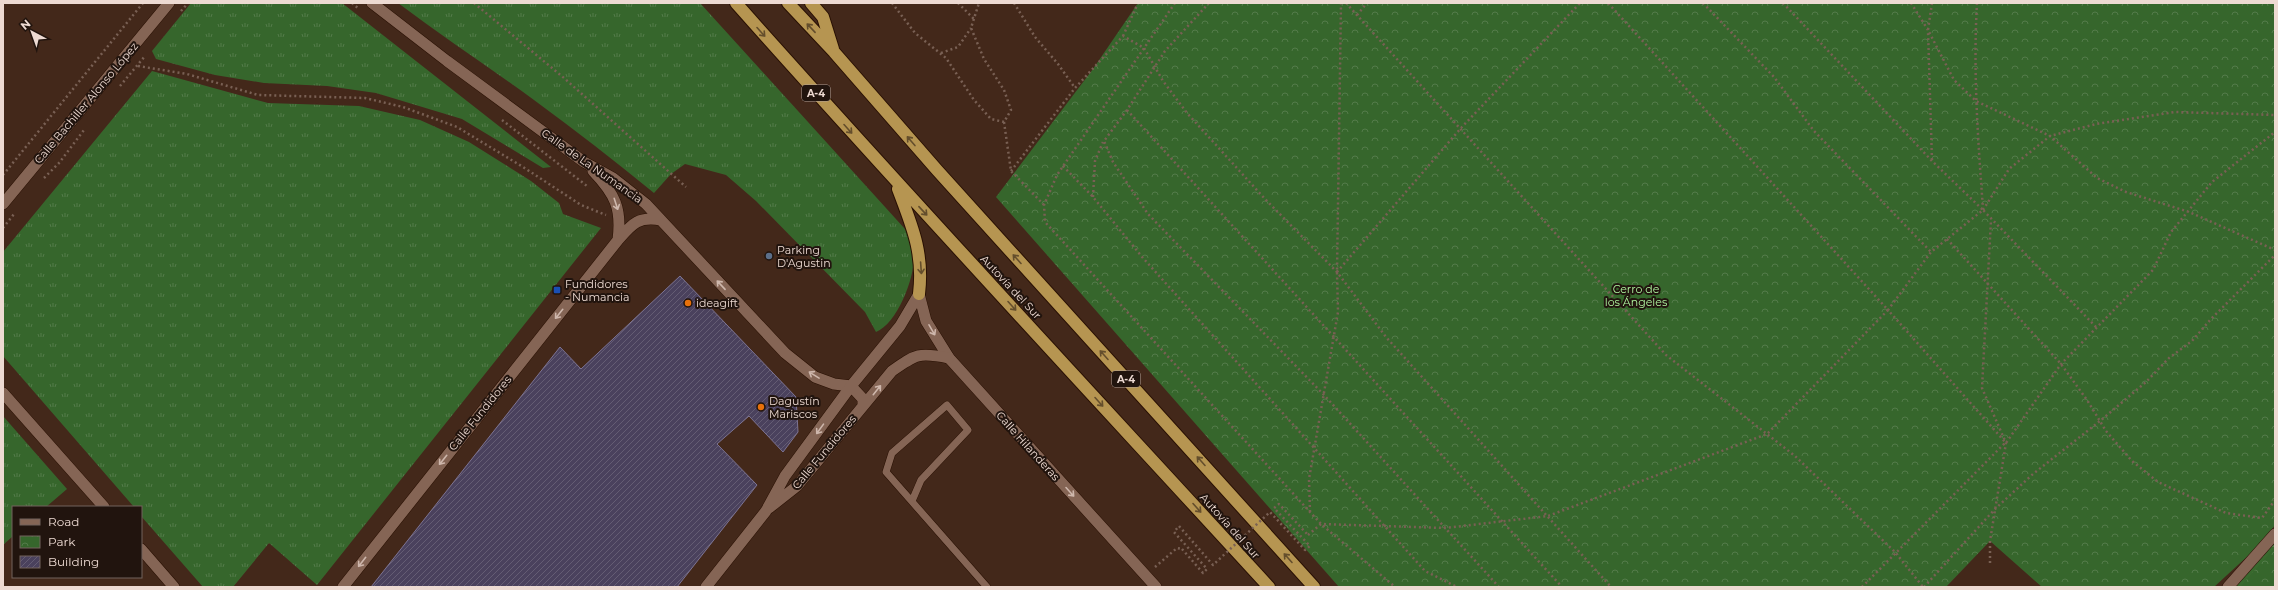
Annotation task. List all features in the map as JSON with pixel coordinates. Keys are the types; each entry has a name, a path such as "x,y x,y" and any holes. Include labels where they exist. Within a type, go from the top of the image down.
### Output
{"highway":[{"name":"Autovía del Sur","path":"736,3 896,183 987,279 1268,587"},
{"name":"Autovía del Sur","path":"788,3 834,52 937,170 1314,587"},
{"path":"811,3 824,17 834,52"},
{"path":"896,183 918,243 922,273 919,294"}],"street":[{"name":"Calle Bachiller Alonso López","path":"3,204 169,3"},
{"name":"Calle de La Numancia","path":"372,3 446,61 584,162 613,178 646,204 785,353 815,377 834,384 851,386"},
{"path":"584,162 607,186 616,201 619,217 618,240"},
{"name":"Calle Fundidores","path":"343,587 618,240 638,221 649,218 661,220"},
{"name":"Calle Fundidores","path":"706,587 766,511 785,476 851,386 900,326 919,294"},
{"name":"Calle Hilanderas","path":"919,294 926,321 949,358 1156,587"},
{"name":"Calle Fundidores","path":"766,511 797,486 834,439 864,406 892,371 910,358 925,354 949,358"},
{"name":"Calle Fundidores","path":"851,386 863,399 864,406"},
{"path":"3,393 103,506"},
{"path":"2228,587 2275,534"},
{"path":"142,550 174,587"}],"lane":[{"path":"912,501 921,480 968,430 947,406 892,453 886,472 987,587"}],"path":[{"path":"3,175 143,3"},
{"path":"474,3 564,78 686,187"},
{"path":"892,3 915,33 946,58 974,100 991,119 1004,122"},
{"path":"958,3 974,19"},
{"path":"941,54 958,47 971,28 979,3"},
{"path":"1014,3 1034,38 1058,64 1075,88"},
{"path":"1011,171 1075,88 1123,36 1138,3"},
{"path":"1175,3 1062,166 1044,205 1045,222 1321,524 1395,587"},
{"path":"1093,197 1095,161 1104,141 1127,110 1165,51 1208,3"},
{"path":"1310,512 1308,479 1338,312 1337,272 1341,3"},
{"path":"1346,3 1666,355 1795,456 1895,552 1923,587 1995,509 2033,474 2146,382 2169,358 2192,341 2210,319 2275,255"},
{"path":"1357,15 1367,3"},
{"path":"1337,272 1461,128 1580,3"},
{"path":"1608,3 1888,310 2006,443"},
{"path":"1703,3 1774,77 1814,131 1931,252"},
{"path":"1783,3 1932,161 1983,210 2096,327"},
{"path":"1911,3 1928,30 1954,80 1976,101 2050,136 2097,178 2126,192 2189,212 2275,250"},
{"path":"1932,3 1928,30 1932,161"},
{"path":"1977,3 1975,38 1976,101 1983,210"},
{"path":"971,28 984,59 1006,96 1011,110 1004,122 1011,171 1044,205"},
{"path":"1123,36 1144,48 1154,67 1187,113 1265,199 1337,272 1386,337 1611,587"},
{"path":"138,66 187,74 258,95 365,98 403,107 458,127 581,205 600,214 619,217"},
{"path":"1127,110 1334,339 1504,521 1562,587"},
{"path":"1146,575 1177,548 1182,549 1203,573 1208,569 1174,532 1179,526 1213,565 1270,512 1305,550 1310,546 1274,508 1279,504 1308,535 1321,524 1445,528 1548,516 1767,434 1888,310 1931,252 1983,210 2009,169 2050,136 2096,124 2175,112 2275,115"},
{"path":"1862,587 1895,552 2006,443 2061,364 2153,270 2171,232 2189,212 2212,182 2275,132"},
{"path":"1104,141 1113,162 1148,214 1324,395 1499,587"},
{"path":"1062,166 1093,197 1143,258 1314,449 1426,571 1457,587"},
{"path":"1990,563 1990,541 2006,443 1982,388 1991,219"},
{"path":"1947,239 2061,364 2100,420 2106,432 2132,461 2158,482 2226,513 2262,518 2275,500"}],"green space":[{"path":"191,3 342,3 551,167 543,168 462,119 376,93 327,86 264,83 215,75 156,59 152,51"},
{"path":"398,3 700,3 905,229 913,246 914,262 909,285 892,319 876,332 865,312 756,201 726,175 685,164 671,174 654,193 549,111"},
{"name":"Cerro de los Ángeles","path":"1138,3 2275,3 2275,525 2263,542 2214,587 2042,587 1990,541 1946,587 1339,587 996,197 1093,69"},
{"path":"152,71 268,103 359,106 420,120 469,142 531,181 559,203 563,214 601,228 317,585 269,543 233,587 203,587 142,517 142,506 133,506 3,356 3,252"},
{"path":"3,416 67,489 47,506 12,506 12,537 3,545"},
{"path":"2275,535 2275,587 2232,587"},
{"path":"2275,547 2275,587 2240,587"}],"building":[{"path":"680,276 796,397 798,432 783,452 749,416 717,444 757,485 677,587 371,587 560,347 581,369"}],"place":[{"name":"Parking D'Agustin","path":"769,256"},
{"name":"Fundidores - Numancia","path":"557,290"},
{"name":"ideagift","path":"688,303"},
{"name":"Dagustín Mariscos","path":"761,407"}]}
